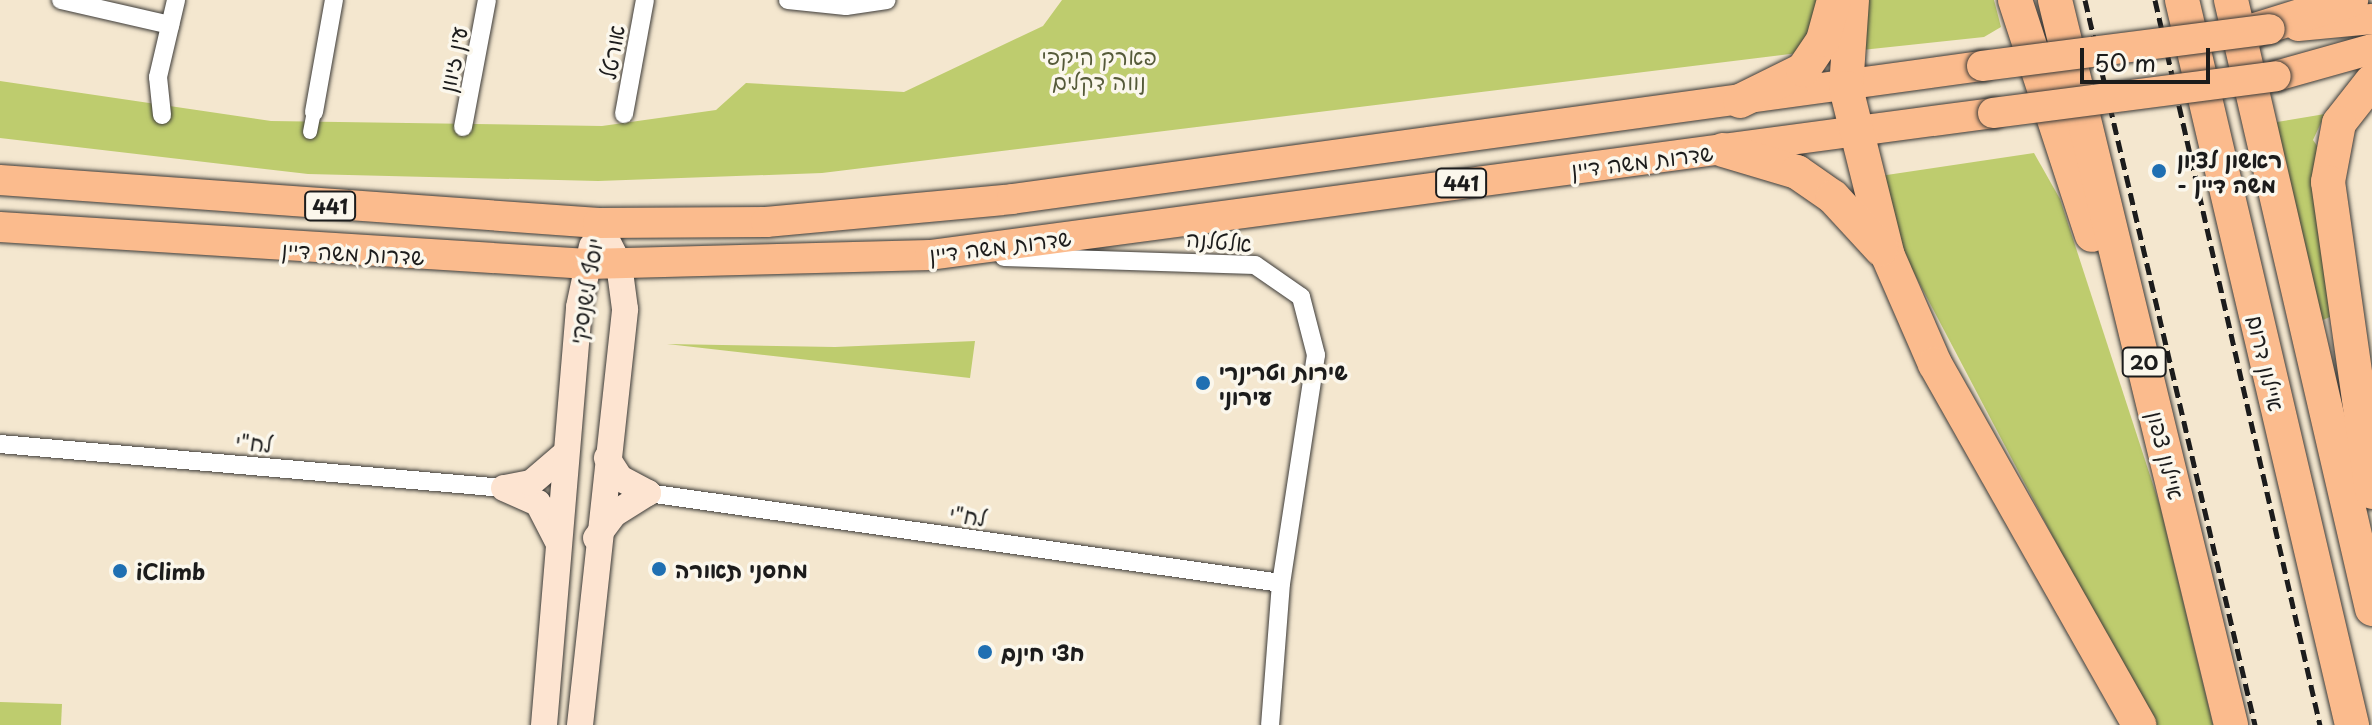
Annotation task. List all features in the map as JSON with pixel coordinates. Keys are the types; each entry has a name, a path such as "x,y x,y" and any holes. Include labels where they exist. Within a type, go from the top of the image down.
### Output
{"highway":[{"path":"1740,101 1803,70 1823,40 1834,0"},
{"path":"1852,0 1846,88 1854,133 1888,256 1935,364 2139,725"},
{"path":"2015,0 2176,491"},
{"name":"איילון צפון","path":"2055,0 2231,725"},
{"name":"איילון דרום","path":"2182,0 2352,725"},
{"path":"2231,0 2372,609"},
{"path":"2266,142 2259,22 2351,0"},
{"path":"2372,81 2339,123 2328,182 2372,492"},
{"path":"1723,150 1797,172 1833,197 1888,256"}],"main road":[{"name":"441","path":"2259,22 2372,19"},
{"name":"שדרות משה דיין","path":"0,180 598,223 766,222 1012,199 1846,88 2259,22"},
{"name":"441","path":"2276,76 2372,49"},
{"name":"441","path":"2276,76 2372,67"},
{"name":"שדרות משה דיין","path":"0,227 588,264 930,255 2276,76"},
{"name":"יוסף לישנסקי","path":"580,725 596,538 625,309 619,264 598,223"},
{"name":"יוסף לישנסקי","path":"544,725 566,453 588,264 598,223"},
{"path":"504,488 531,483 566,453"},
{"path":"607,458 620,478 648,493"},
{"path":"504,488 538,503 558,543"},
{"path":"596,538 614,514 648,493"}],"street":[{"path":"61,0 170,25"},
{"path":"160,119 158,77 176,0"},
{"path":"310,132 334,0"},
{"name":"עין זיוון","path":"463,127 487,0"},
{"name":"אורטל","path":"624,114 645,0"},
{"path":"788,0 846,6 887,0"},
{"name":"אלטלנה","path":"930,255 1255,265 1282,279 1310,314 1316,355 1310,413 1281,583 1270,725"},
{"name":"לח\"י","path":"0,444 504,488"},
{"name":"לח\"י","path":"648,493 1281,583"}],"green space":[{"name":"פארק היקפי נווה דקלים","path":"1062,0 1819,0 1817,25 1798,53 822,173 598,181 308,174 0,138 0,81 271,121 602,126 716,110 746,83 904,92 1043,26"},
{"path":"1867,0 1994,0 2001,27 1984,37 1862,50"},
{"path":"2325,114 2313,140 2320,150 2332,316 2316,323 2277,122"},
{"path":"2034,153 2060,199 2160,506 2213,725 2152,725 1895,237 1880,176"},
{"path":"975,341 970,378 667,344 835,347"},
{"path":"0,702 62,704 61,725 0,725"}],"railway":[{"path":"2085,0 2255,725"},
{"path":"2155,0 2320,725"}],"place":[{"name":"ראשון לציון - משה דיין","path":"2159,171"},
{"name":"שירות וטרינרי עירוני","path":"1203,383"},
{"name":"מחסני תאורה","path":"659,569"},
{"name":"iClimb","path":"120,571"},
{"name":"חצי חינם","path":"985,652"}]}
